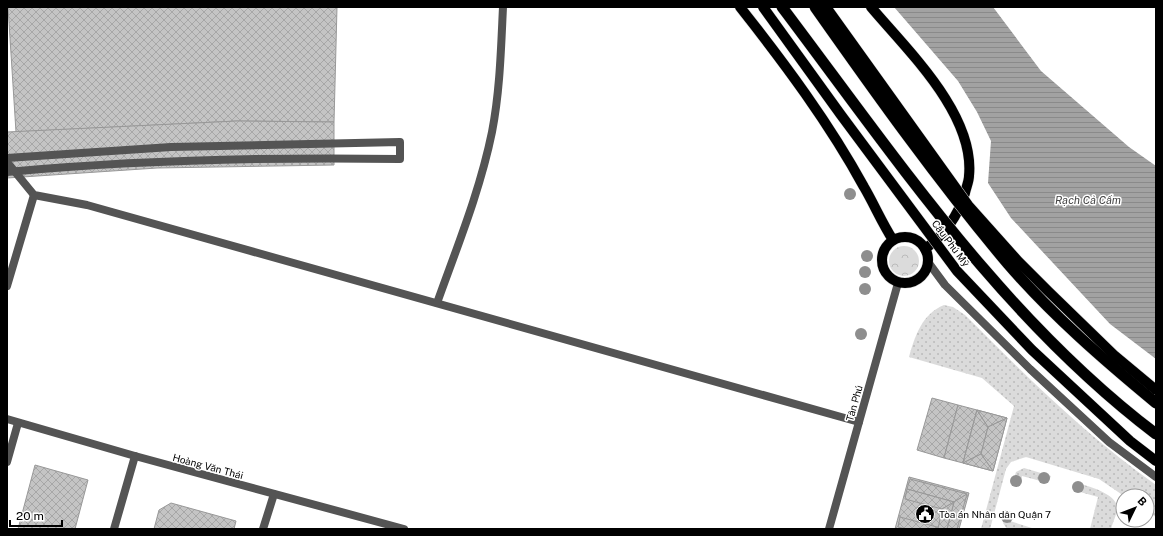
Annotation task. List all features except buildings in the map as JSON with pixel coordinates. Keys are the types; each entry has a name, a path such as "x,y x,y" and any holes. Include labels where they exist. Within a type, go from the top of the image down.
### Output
{"highway":[{"name":"Cầu Phú Mỹ","path":"782,7 932,206 996,283 1047,339 1075,365 1156,434"},
{"path":"815,7 913,144 1008,265 1071,329 1156,403"}],"main road":[{"path":"740,7 770,45 825,124 864,187 893,240"},
{"name":"Cầu Phú Mỹ","path":"764,7 841,115 957,271 1032,350 1130,441 1156,461"},
{"path":"826,7 968,205 1018,261 1048,291 1114,355 1156,390"},
{"path":"871,7 945,97 964,136 968,156 969,176 962,202 948,228 938,240 925,249"},
{"path":"908,237 915,240 925,249 928,262 924,274 919,279 906,283 898,283 886,274 882,259 884,251 893,240 908,237"}],"street":[{"path":"437,303 478,186 492,131 500,64 503,7"},
{"path":"7,158 171,147 400,142 400,159 306,158 208,161 10,172"},
{"path":"7,162 10,172 34,195 87,205 859,422"},
{"path":"7,286 34,195"},
{"path":"928,262 945,285 1030,369 1109,442 1156,477"},
{"name":"Tân Phú","path":"829,529 898,283"},
{"name":"Hoàng Văn Thái","path":"7,419 135,456 404,529"},
{"path":"7,462 18,423"},
{"path":"114,529 135,456"},
{"path":"264,529 274,494"}],"green space":[{"path":"904,246 914,251 919,261 914,271 904,276 894,271 889,261 894,251"},
{"path":"944,305 953,307 965,315 1034,383 1080,425 1104,446 1156,485 1156,517 1155,488 1115,488 1115,490 1099,479 1026,457 1011,462 1006,469 990,529 981,529 1014,406 982,378 909,357 920,326 936,309"},
{"path":"1024,468 1051,476 1048,483 1022,476 1019,487 1012,485 1016,472"},
{"path":"1076,483 1101,491 1112,498 1115,502 1115,518 1111,529 1090,529 1098,497 1073,490"},
{"path":"1005,510 1012,512 1010,521 1035,529 1007,529 1003,523"}],"water":[{"name":"Rạch Cả Cấm","path":"894,7 993,7 1041,71 1129,147 1156,166 1156,359 1110,324 1011,218 988,183 991,141 977,112 958,81"}],"place":[{"name":"Tòa án Nhân dân Quận 7","path":"925,514"}]}
